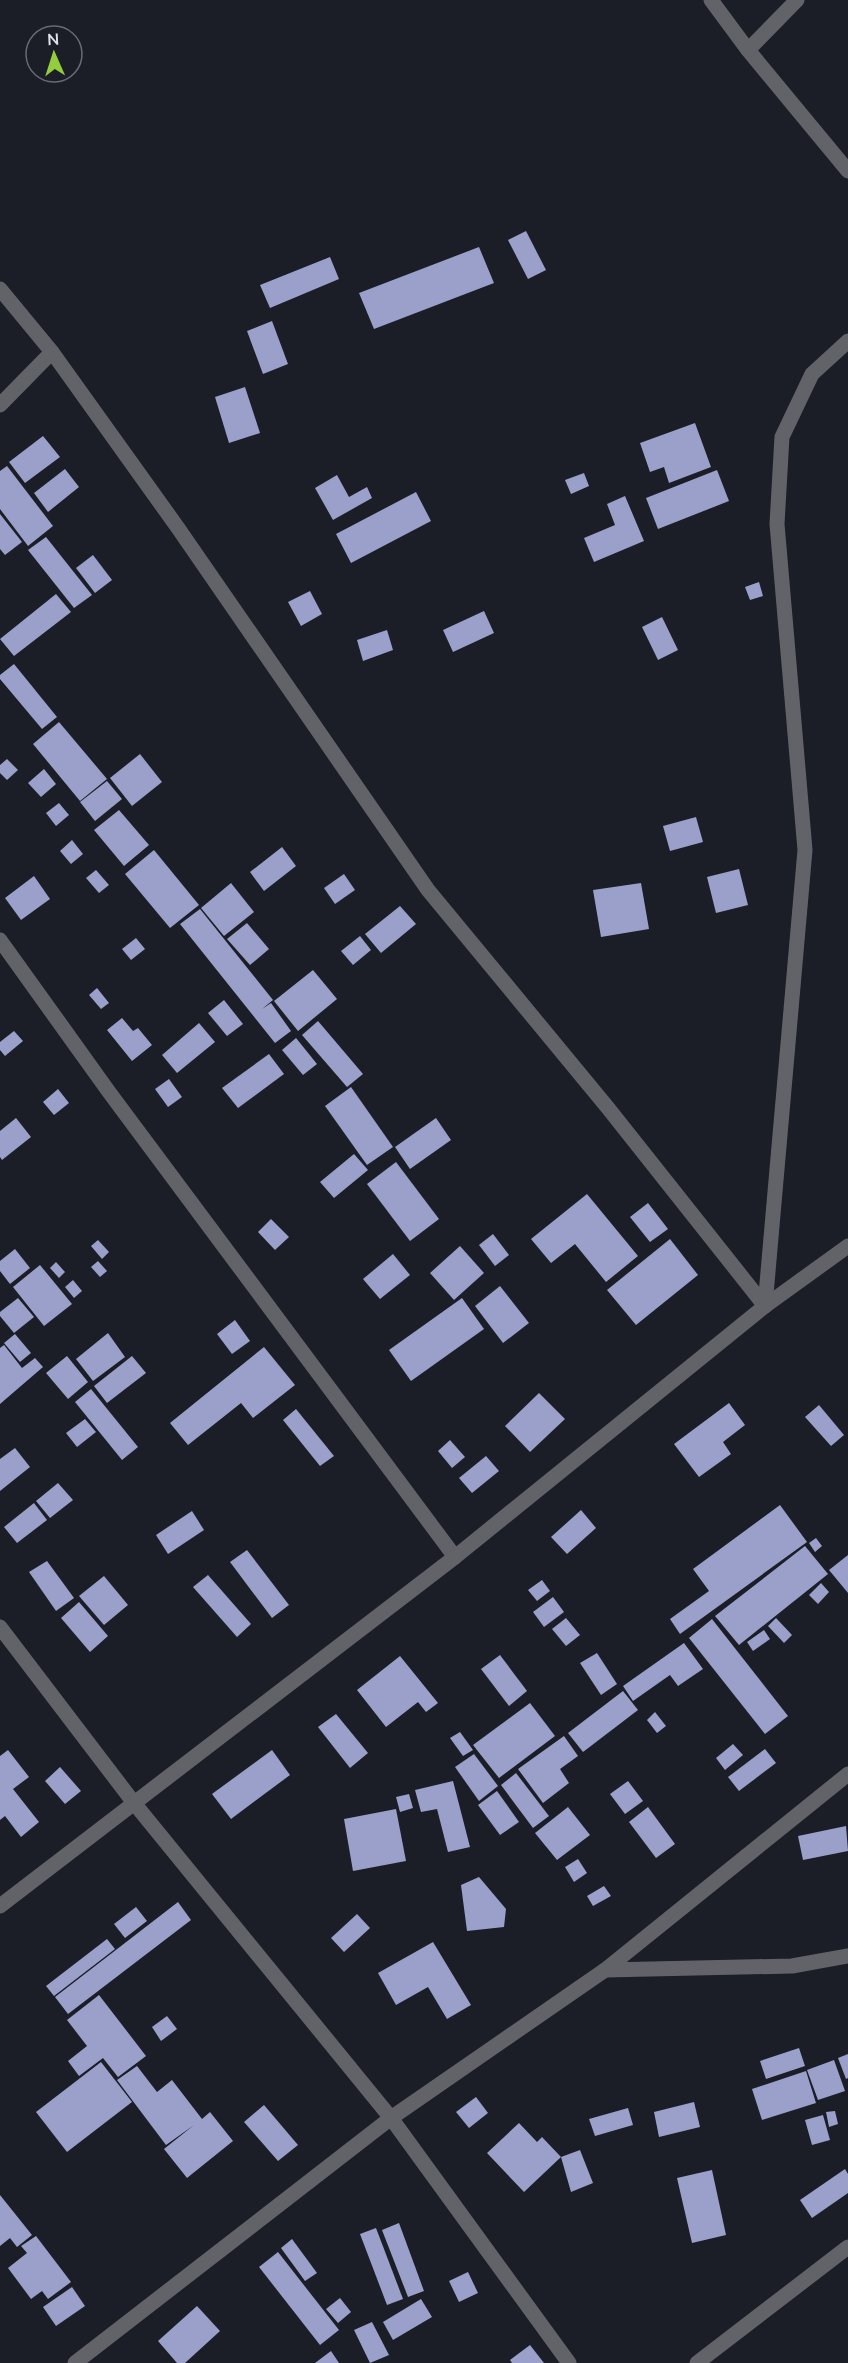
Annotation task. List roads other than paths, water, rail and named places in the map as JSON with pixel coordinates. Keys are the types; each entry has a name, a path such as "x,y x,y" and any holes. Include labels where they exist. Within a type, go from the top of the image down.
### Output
{"street":[{"path":"711,0 748,50 848,171"},
{"path":"748,50 797,0"},
{"path":"0,289 52,352 178,528 428,890 608,1108 765,1306"},
{"path":"765,1306 805,850 777,524 782,437 812,374 848,341"},
{"path":"0,405 52,352"},
{"path":"0,940 116,1101 455,1557"},
{"path":"0,1905 455,1557 765,1306 848,1245"},
{"path":"0,1627 134,1803 391,2118 569,2363"},
{"path":"75,2363 391,2118 605,1970 848,1774"},
{"path":"605,1970 792,1966 848,1956"},
{"path":"697,2363 848,2247"}]}
